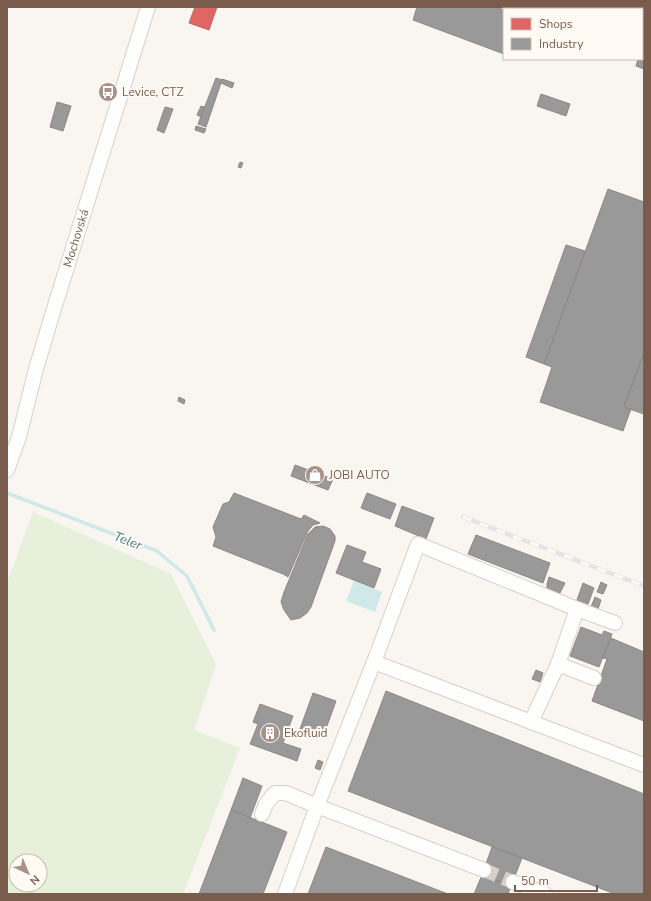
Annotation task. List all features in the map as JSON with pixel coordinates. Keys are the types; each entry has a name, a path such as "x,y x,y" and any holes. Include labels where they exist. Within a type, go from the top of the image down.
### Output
{"street":[{"name":"Mochovská","path":"7,470 19,437 36,369 148,7"},
{"path":"285,894 317,806 374,662 418,544 615,623"},
{"path":"531,722 558,664 577,609"},
{"path":"374,662 644,765"},
{"path":"558,664 594,678"},
{"path":"262,814 266,804 275,793 286,793 484,870"},
{"path":"512,882 545,894"}],"green space":[{"path":"33,512 171,574 216,664 194,730 240,748 183,894 7,894 7,583"}],"water":[{"path":"354,581 382,592 375,612 346,601"}],"building: Shops":[{"path":"195,7 217,7 209,30 189,23"}],"building: Industry":[{"path":"417,7 496,7 503,10 503,54 413,20"},
{"path":"644,52 644,69 636,66 638,60 643,60"},
{"path":"216,78 222,80 206,127 198,124"},
{"path":"222,79 234,83 232,88 221,83"},
{"path":"541,94 570,104 566,116 537,106"},
{"path":"57,102 71,106 63,131 50,127"},
{"path":"201,106 204,107 201,117 197,115"},
{"path":"165,107 173,109 164,133 157,130"},
{"path":"196,126 206,129 204,133 195,130"},
{"path":"240,162 243,163 241,168 238,167"},
{"path":"608,189 644,202 644,353 624,407 631,409 623,431 540,402 552,367 544,364"},
{"path":"566,245 585,251 544,364 526,357"},
{"path":"644,353 644,414 624,407"},
{"path":"179,397 185,400 184,404 178,401"},
{"path":"295,465 333,479 328,490 291,476"},
{"path":"234,493 301,519 304,515 320,523 313,525 308,531 288,577 213,546 216,537 213,527 223,504 229,502"},
{"path":"367,493 396,504 390,519 361,508"},
{"path":"402,506 434,518 426,539 395,526"},
{"path":"323,526 330,529 335,536 335,541 311,607 307,613 300,618 291,620 284,610 281,602 284,592 308,534 315,527"},
{"path":"476,535 550,563 543,583 468,554"},
{"path":"347,545 366,552 362,562 381,569 374,588 336,573"},
{"path":"549,577 565,583 560,593 554,594 547,589"},
{"path":"601,582 607,585 603,594 597,592"},
{"path":"583,583 594,588 588,604 577,600"},
{"path":"595,597 601,600 598,609 591,607"},
{"path":"581,627 602,635 604,631 612,634 599,667 570,656"},
{"path":"611,638 644,652 644,721 592,701 607,659 603,658"},
{"path":"536,670 543,673 540,682 532,679"},
{"path":"386,691 644,794 644,894 615,894 348,791"},
{"path":"313,693 336,701 323,737 300,729"},
{"name":"Ekofluid","path":"260,704 293,716 283,743 301,749 297,761 250,744 258,724 253,722"},
{"path":"318,760 323,762 320,770 315,768"},
{"path":"243,778 262,786 250,818 231,810"},
{"path":"231,810 287,832 263,894 199,894"},
{"path":"326,847 448,894 308,894"},
{"path":"492,847 522,858 511,886 482,875"},
{"path":"482,875 511,886 508,894 474,894"}],"waterway":[{"name":"Teler","path":"7,493 157,551 187,576 214,630"}],"tunnel":[{"path":"484,870 513,882"}],"railway":[{"path":"463,517 644,586"}],"place":[{"name":"Levice, CTZ","path":"108,92"},
{"name":"JOBI AUTO","path":"315,475"},
{"name":"Ekofluid","path":"270,733"}]}
